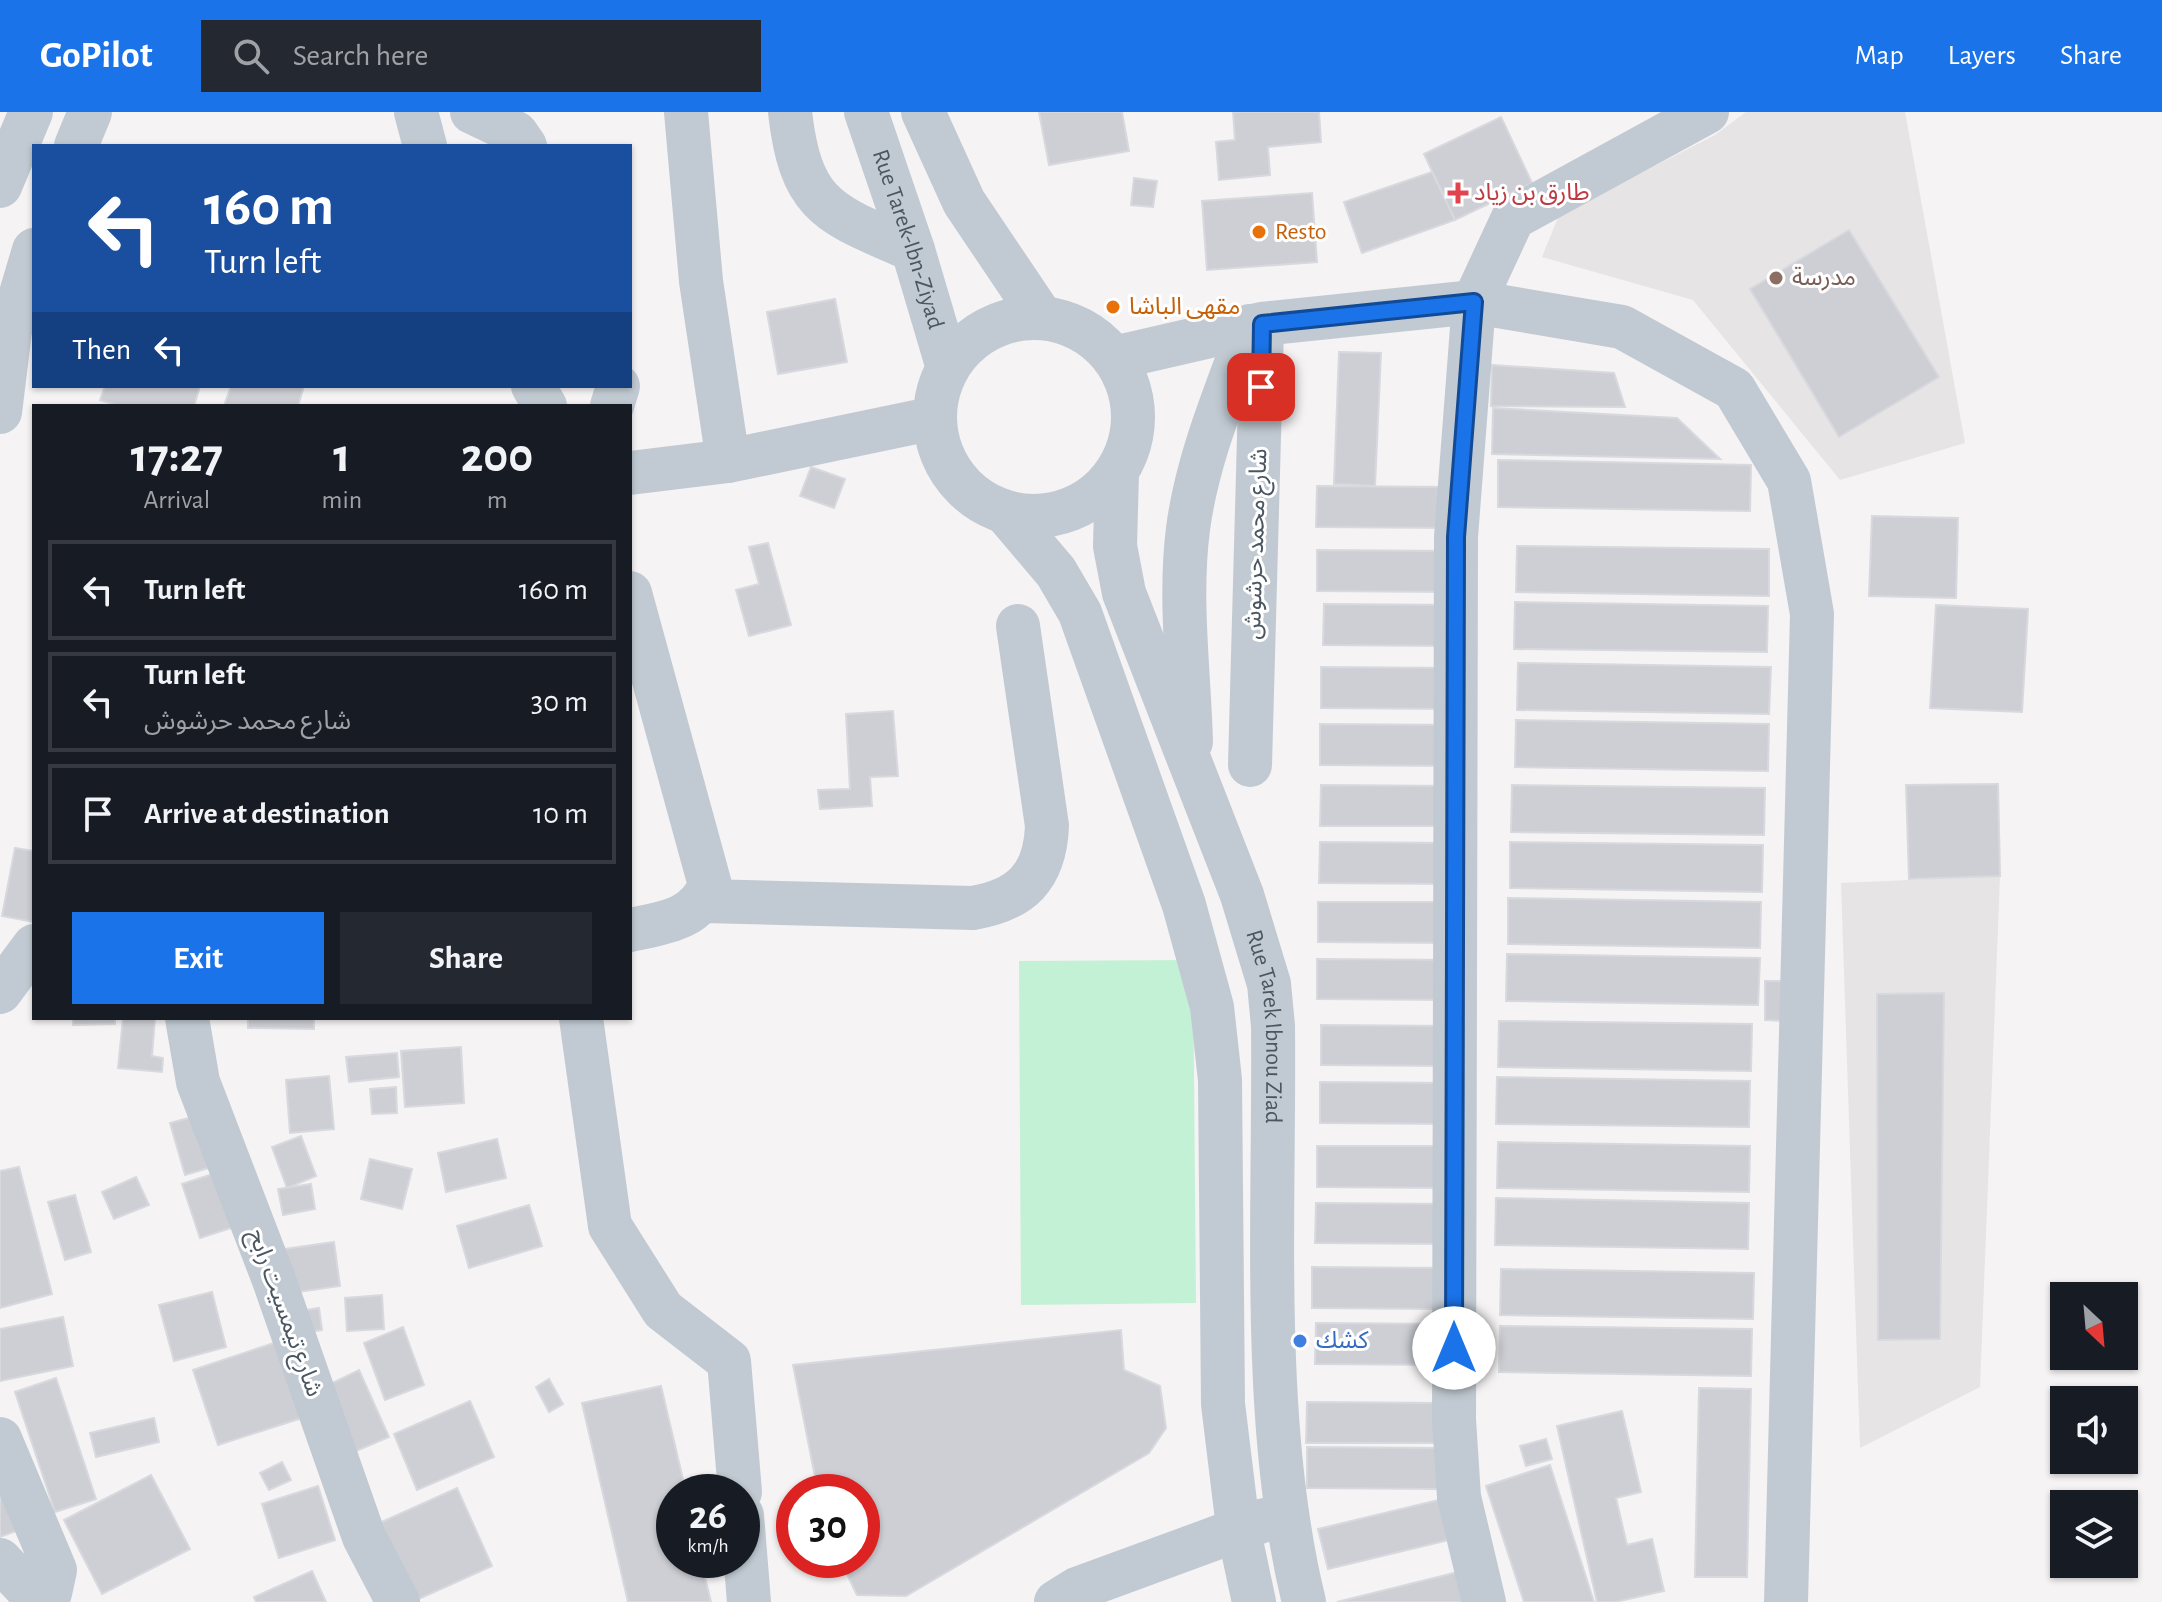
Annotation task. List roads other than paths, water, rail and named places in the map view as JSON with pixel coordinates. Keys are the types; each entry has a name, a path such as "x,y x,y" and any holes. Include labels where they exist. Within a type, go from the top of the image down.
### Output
{"street":[{"path":"0,186 31,112"},
{"path":"77,144 90,112"},
{"path":"416,112 424,144"},
{"path":"472,112 516,133 524,144"},
{"path":"686,112 701,281 728,461"},
{"path":"790,112 797,158 820,199 834,215 913,250"},
{"name":"Rue Tarek-Ibn-Ziyad","path":"866,112 913,250 948,368"},
{"path":"923,112 964,202 1042,318"},
{"path":"1484,1602 1459,1497 1454,1379 1456,537 1474,302 1513,218 1707,112"},
{"path":"0,412 10,331 32,257"},
{"path":"1114,358 1256,325 1474,302 1622,327 1734,389 1789,481 1812,614 1786,1602"},
{"path":"1042,318 1083,330 1114,358 1129,385 1134,415 1130,445 1117,473 1095,496 1068,511 1037,517 1006,513 977,500 954,477 939,449 935,418 938,392 948,368 965,346 988,329 1014,320 1042,318"},
{"path":"1193,772 1185,577 1188,529 1198,475 1256,325"},
{"name":"شارع محمد حرشوش","path":"1250,765 1256,325"},
{"path":"632,473 728,461 935,418"},
{"name":"Rue Tarek Ibnou Ziad","path":"1117,473 1115,546 1124,593 1242,895 1269,984 1273,1026 1274,1312 1286,1514 1304,1602"},
{"name":"Rue Tarek Ibnou Ziad","path":"1006,513 1056,572 1080,613 1184,905 1212,1007 1220,1080 1223,1404 1238,1527 1254,1602"},
{"path":"632,600 707,869 710,885 704,901"},
{"path":"632,930 674,920 704,901 973,908 998,904 1023,890 1039,868 1047,846 1047,826 1018,626"},
{"path":"0,992 32,949"},
{"name":"شارع تيمسيت رابح","path":"187,1020 198,1082 274,1280 364,1537 398,1602"},
{"path":"581,1020 610,1226 663,1310 729,1361 738,1474"},
{"path":"0,1439 55,1570 50,1593 36,1599 0,1560"},
{"path":"1056,1602 1077,1589 1238,1527 1286,1514"},
{"path":"747,1578 749,1602"}],"place":[{"name":"طارق بن زياد","path":"1458,193"},
{"name":"Resto","path":"1259,232"},
{"name":"مدرسة","path":"1776,278"},
{"name":"مقهى الباشا","path":"1113,307"},
{"name":"كشك","path":"1300,1341"}]}
